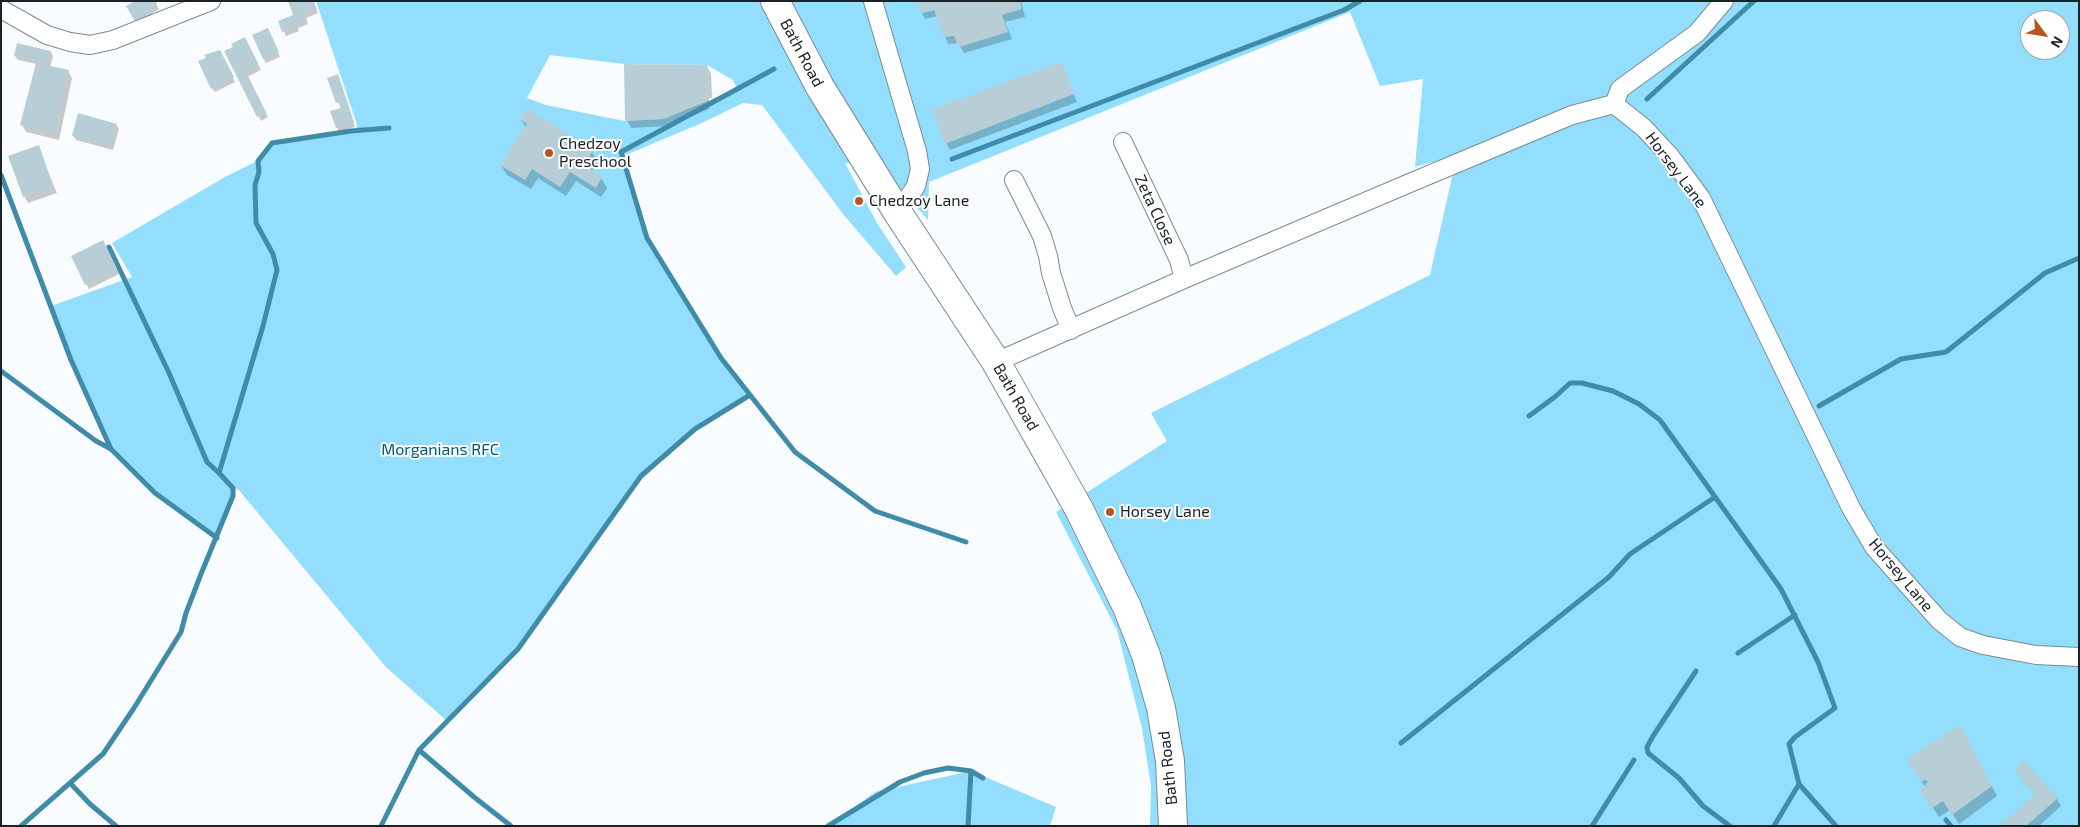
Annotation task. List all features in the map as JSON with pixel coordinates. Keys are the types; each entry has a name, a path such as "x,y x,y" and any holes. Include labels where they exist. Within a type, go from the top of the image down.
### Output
{"main road":[{"name":"Bath Road","path":"775,1 820,87 898,213 996,362 1079,509 1127,607 1146,655 1161,708 1170,761 1173,826"}],"street":[{"path":"1,9 47,35 70,42 90,45 113,40 211,1"},
{"path":"873,1 917,151 920,169 916,186 898,213"},
{"path":"996,362 1184,279 1572,115 1614,104 1620,89 1697,33 1724,1"},
{"name":"Horsey Lane","path":"1614,104 1651,135 1670,156 1701,198 1851,508 1874,547 1939,620 1960,637 1983,645 2036,655 2079,656"},
{"name":"Zeta Close","path":"1123,142 1179,260 1184,279"},
{"path":"1014,180 1042,236 1048,256 1045,276 1071,330"}],"green space":[{"name":"Morganians RFC","path":"316,1 2079,1 2079,826 1150,826 1151,786 1142,728 1117,630 1056,512 1167,441 1151,413 1430,275 1457,155 1415,167 1423,79 1380,86 1350,12 929,182 928,220 878,164 845,163 877,223 906,267 896,276 843,214 762,105 743,103 702,123 623,156 647,238 721,358 750,395 695,429 641,476 518,649 447,721 386,667 238,489 233,488 233,496 217,538 155,493 111,449 71,360 51,306 132,277 112,243 225,177 257,161 272,143 356,130 357,125","holes":["550,55 624,64 707,65 733,80 737,89 663,119 625,121 546,105 527,98"]},
{"path":"971,771 1056,807 1050,826 829,826 875,792"}],"building":[{"path":"135,1 156,1 157,4 149,9 152,13 136,23 126,6"},
{"path":"288,1 314,1 316,8 304,13 307,19 297,23 298,26 282,32 278,21 293,15"},
{"path":"917,1 1020,1 1022,9 1002,15 1008,32 959,47 954,36 943,37 934,9 920,12"},
{"path":"268,28 279,52 263,59 252,35"},
{"path":"245,37 259,65 246,72 266,112 257,117 224,51 233,47 231,44"},
{"path":"17,43 51,51 47,63 14,56"},
{"path":"220,50 234,77 211,89 198,61 206,58 204,55"},
{"path":"1062,62 1074,94 945,144 932,109"},
{"path":"36,63 69,70 55,133 20,125"},
{"path":"624,64 707,65 709,91 705,91 705,101 663,119 625,121"},
{"path":"338,74 354,122 336,128 330,111 341,108 339,102 336,103 327,78"},
{"path":"527,108 593,151 584,164 602,177 596,188 570,172 560,187 532,169 525,180 500,165 527,124 520,119"},
{"path":"78,113 117,124 111,146 72,136"},
{"path":"39,145 53,186 23,197 8,156"},
{"path":"103,240 117,269 85,285 71,256"},
{"path":"1960,725 1992,786 1952,815 1943,801 1932,808 1920,790 1928,782 1926,780 1921,781 1906,759"},
{"path":"2024,761 2058,798 2026,826 1999,826 2035,794 2014,770"}],"waterway":[{"path":"952,159 1344,10 1360,1"},
{"path":"1647,99 1754,1"},
{"path":"774,69 621,152 647,238 721,358 795,452 875,511 966,542"},
{"path":"21,826 103,754 134,708 181,632 186,613 233,496 233,488 219,473 263,326 277,270 273,254 256,223 255,185 259,172 258,161 272,143 351,131 389,128"},
{"path":"1,175 71,360 111,449 155,493 217,538"},
{"path":"109,247 169,373 207,462 219,473"},
{"path":"1819,406 1901,359 1946,352 2045,273 2079,258"},
{"path":"1,371 96,441 111,449"},
{"path":"1529,416 1570,383 1582,383 1613,391 1639,404 1660,420 1781,589 1818,662 1835,708 1795,737 1789,744 1799,784 1836,826"},
{"path":"381,826 419,750 518,649 641,476 695,429 750,395"},
{"path":"1401,743 1609,577 1630,554 1715,497"},
{"path":"1738,653 1795,615"},
{"path":"1696,671 1653,736 1647,747 1648,753 1679,778 1703,806 1730,826"},
{"path":"419,750 511,826"},
{"path":"1592,826 1634,760"},
{"path":"828,826 900,782 924,773 948,768 971,771"},
{"path":"968,826 971,771 983,778"},
{"path":"70,783 90,804 116,826"},
{"path":"1774,826 1799,784"},
{"path":"1946,820 1951,826"}],"place":[{"name":"Chedzoy Preschool","path":"549,153"},
{"name":"Chedzoy Lane","path":"859,201"},
{"name":"Horsey Lane","path":"1110,512"}]}
